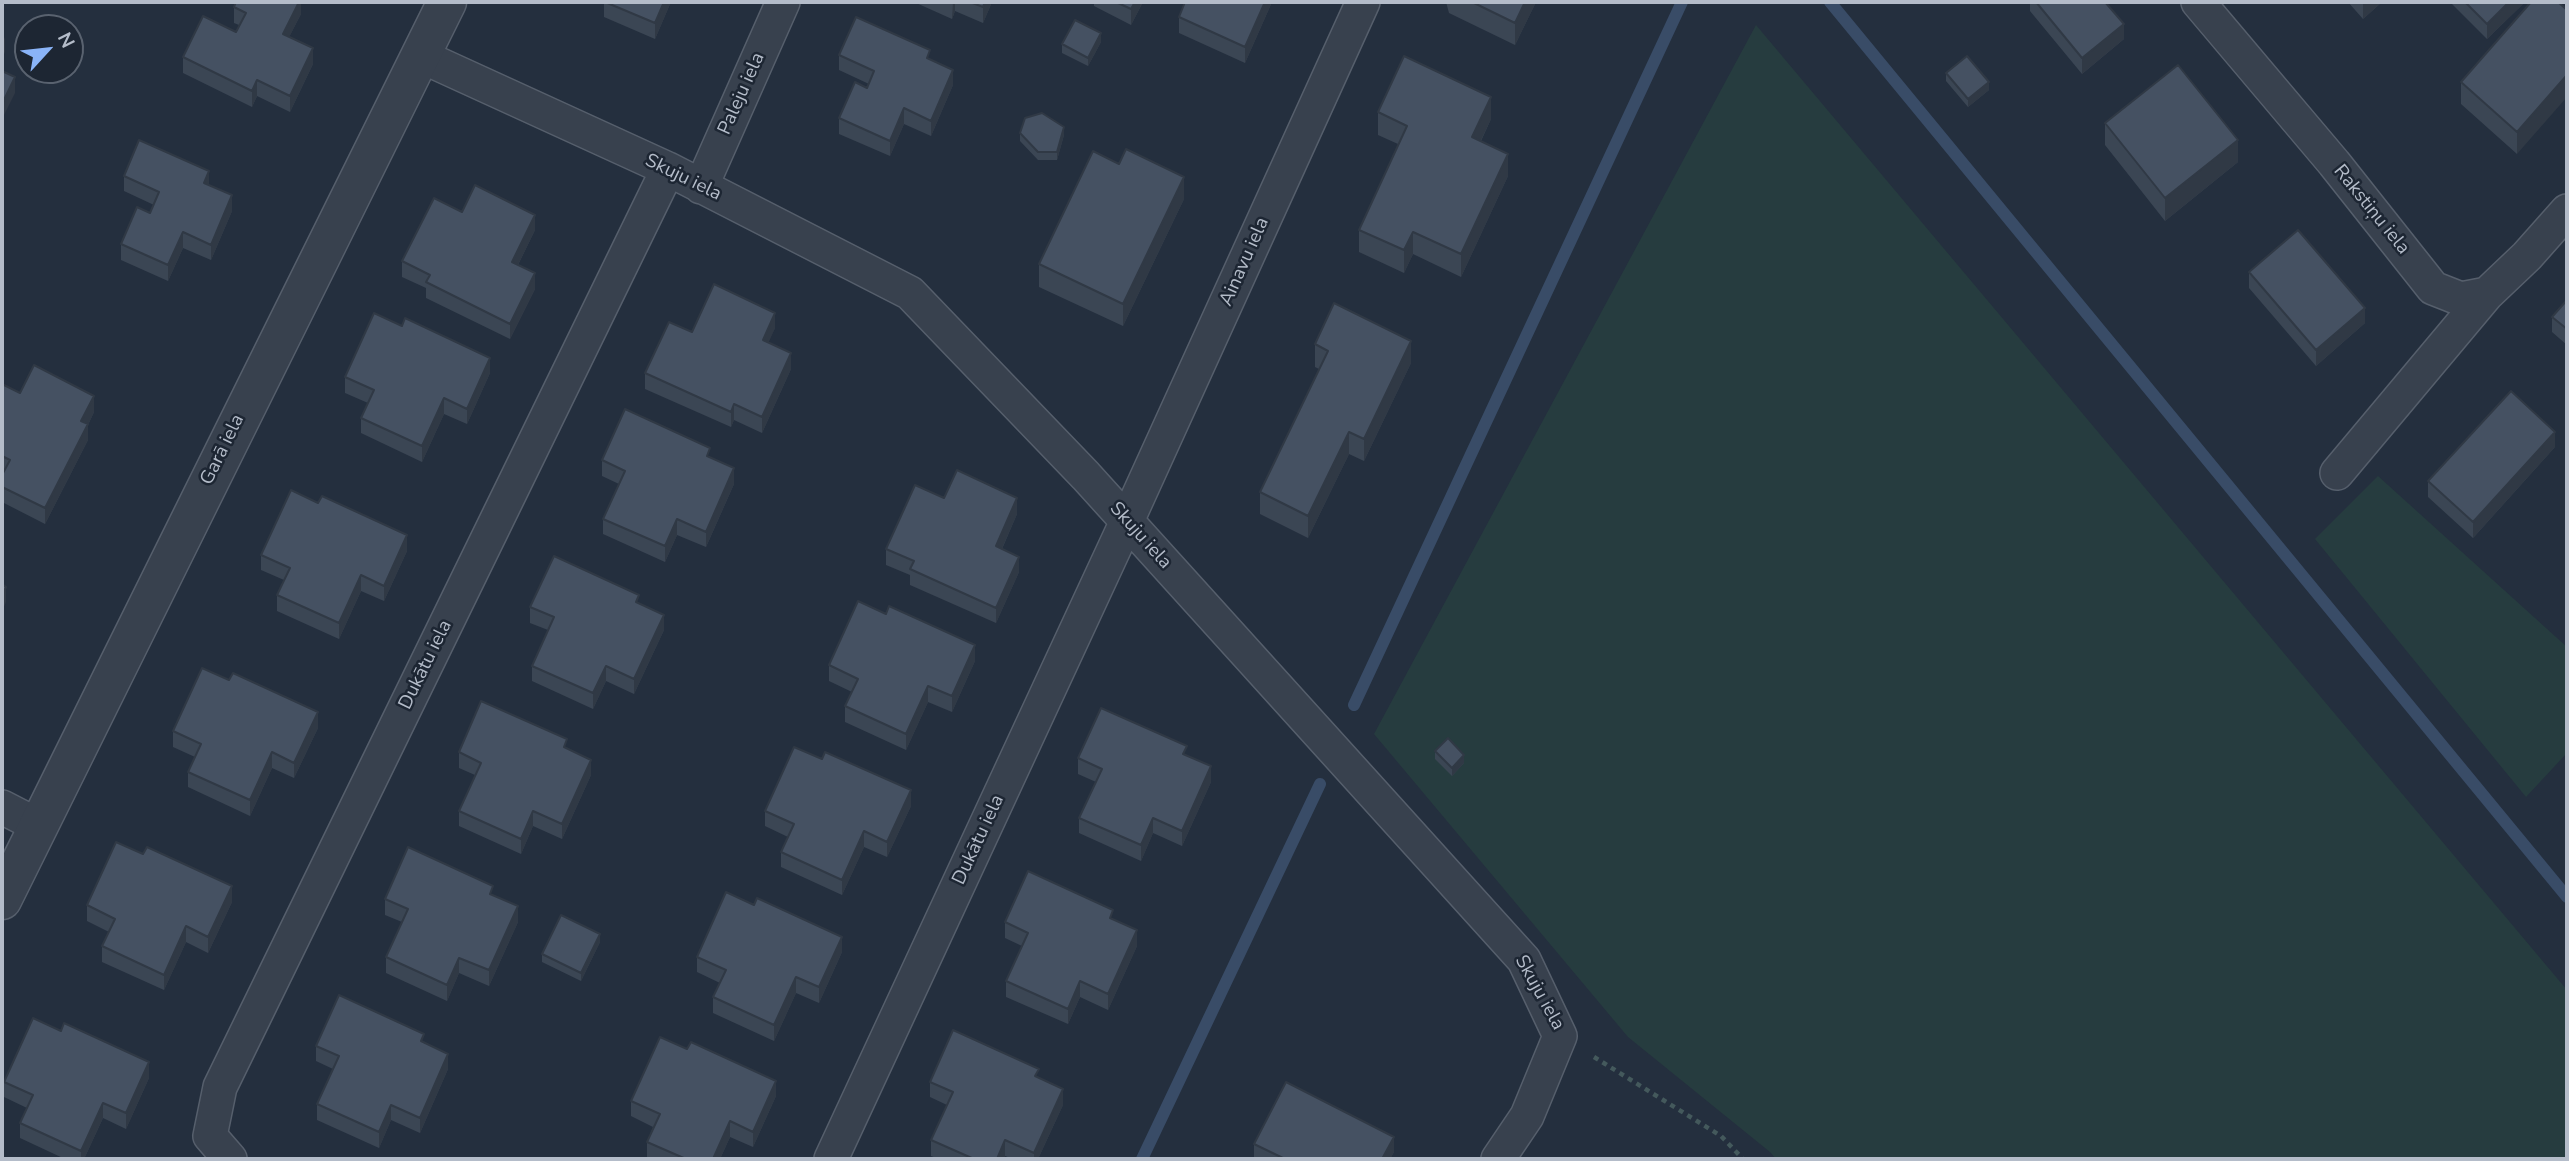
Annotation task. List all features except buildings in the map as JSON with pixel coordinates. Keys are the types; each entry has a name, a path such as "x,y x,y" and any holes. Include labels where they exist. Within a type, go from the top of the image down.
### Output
{"street":[{"name":"Garā iela","path":"2,900 447,2"},
{"name":"Paleju iela","path":"701,187 783,2"},
{"name":"Ainavu iela","path":"1127,521 1363,2"},
{"name":"Rakstiņu iela","path":"2199,2 2334,163 2433,288 2461,299 2487,294"},
{"name":"Skuju iela","path":"421,56 668,169 910,293 1127,521 1524,960 1560,1036"},
{"name":"Dukātu iela","path":"230,1159 210,1136 220,1087 668,169"},
{"path":"2337,473 2487,294 2527,257 2567,212"},
{"name":"Dukātu iela","path":"831,1159 1127,521"},
{"path":"2,807 37,825"},
{"path":"1498,1159 1527,1116 1560,1036"}],"path":[{"name":"Skuju iela","path":"1560,1036 1721,1136 1743,1159"}],"green space":[{"path":"1756,25 2567,990 2567,1159 1776,1159 1628,1037 1374,734"},
{"path":"2378,476 2567,647 2567,753 2526,797 2315,539"}],"waterway":[{"path":"1354,705 1682,2"},
{"path":"1830,2 2567,897"},
{"path":"1142,1159 1320,784"}]}
